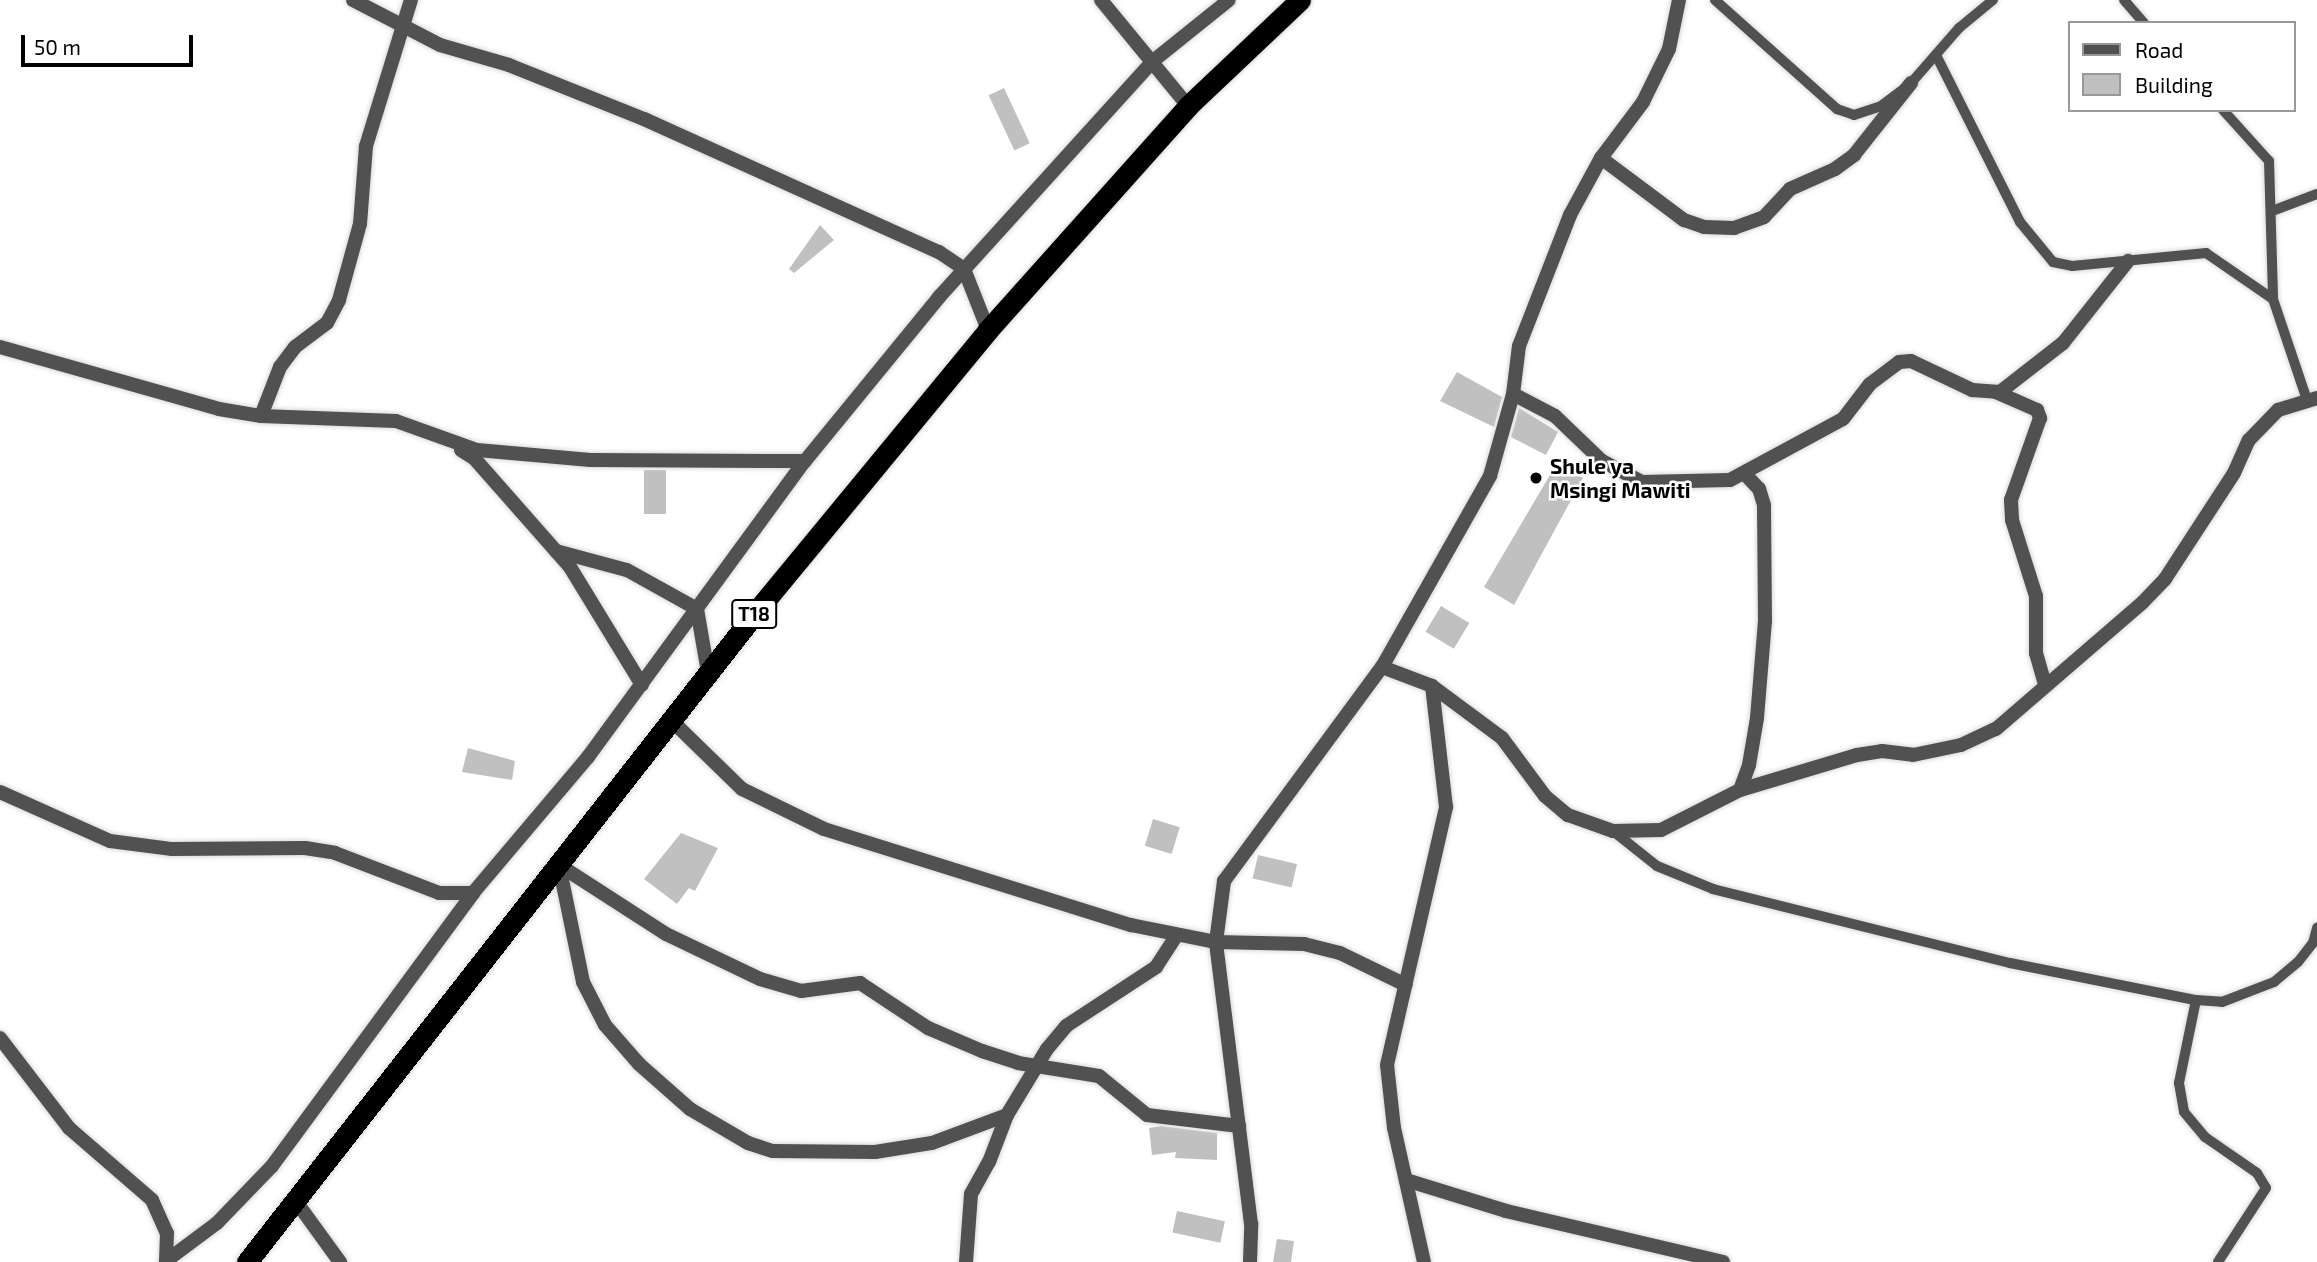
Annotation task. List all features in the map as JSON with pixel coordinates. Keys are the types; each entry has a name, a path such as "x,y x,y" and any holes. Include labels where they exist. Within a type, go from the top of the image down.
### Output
{"highway":[{"name":"T18","path":"247,1262 708,673 988,330 1188,106 1300,0"}],"street":[{"path":"353,0 440,45 509,65 731,156 939,252 964,270 988,330"},
{"path":"261,416 280,367 295,347 327,323 339,300 360,224 361,166 411,0"},
{"path":"1101,0 1188,106"},
{"path":"166,1262 217,1223 272,1166 473,893 564,787 642,685 805,461 964,270 1153,61 1229,0"},
{"path":"1250,1262 1251,1224 1216,942 1228,869 1337,732 1381,667 1490,476 1513,394 1519,346 1570,215 1601,158 1643,102 1669,49 1679,0"},
{"path":"1601,158 1684,220 1704,227 1734,228 1764,217 1790,189 1835,169 1854,155 1911,83"},
{"path":"1996,392 2063,343 2128,261"},
{"path":"0,347 174,399 261,416 396,421 477,450 591,460 805,461"},
{"path":"1513,394 1555,416 1602,461 1642,482 1730,480 1746,475 1843,419 1870,384 1899,362 1911,361 1972,390 1996,392 2037,410 2040,418 2011,500 2012,520 2036,596 2036,653 2045,685"},
{"path":"1381,667 1432,686 1502,738 1545,796 1568,815 1613,831 1661,830 1740,790 1857,755 1882,751 1913,755 1961,745 1996,729 2165,579 2234,473 2249,440 2277,410 2312,399"},
{"path":"444,439 474,458 580,581 616,650 642,685"},
{"path":"1740,790 1749,765 1757,718 1765,621 1764,505 1759,489 1746,475"},
{"path":"555,550 627,570 698,609"},
{"path":"698,609 708,673"},
{"path":"1424,1262 1394,1128 1387,1065 1446,807 1432,686"},
{"path":"671,720 741,789 824,829 1176,936 1216,942 1304,944 1349,957 1406,985"},
{"path":"0,792 110,841 172,849 305,848 335,853 439,893 473,893"},
{"path":"559,865 666,934 760,979 801,990 860,983 928,1028 982,1051 1037,1066 1099,1076 1147,1115 1239,1126"},
{"path":"559,865 583,982 605,1025 639,1064 690,1109 748,1143 773,1151 875,1152 932,1143 1007,1115"},
{"path":"966,1262 971,1194 989,1162 1007,1115 1037,1066 1066,1026 1156,967 1176,936"},
{"path":"0,1038 69,1128 152,1200 167,1233 166,1262"},
{"path":"1406,1180 1506,1211 1723,1262"},
{"path":"295,1200 340,1262"}],"lane":[{"path":"1715,0 1838,109 1854,115 1881,106 1911,83 1993,0"},
{"path":"2124,0 2142,21"},
{"path":"1936,55 1979,145 2038,248 2053,262 2072,266 2206,253 2273,299"},
{"path":"2225,112 2269,161 2273,299 2312,399"},
{"path":"2272,211 2317,194"},
{"path":"1613,831 1657,866 1713,889 1988,957 2196,1000 2222,1002 2274,982 2298,962 2313,943 2317,928"},
{"path":"2196,1000 2179,1083 2184,1112 2205,1137 2257,1173 2266,1188 2218,1262"}],"building":[{"path":"1004,88 1030,143 1014,150 989,95"},
{"path":"820,225 834,240 794,273 789,269"},
{"path":"1457,372 1502,397 1494,427 1440,401"},
{"path":"1519,408 1558,432 1546,455 1511,437"},
{"path":"1557,463 1583,478 1514,605 1484,587"},
{"path":"644,470 666,470 666,514 644,514"},
{"path":"1441,606 1469,623 1454,649 1426,632"},
{"path":"468,748 515,761 512,780 462,772"},
{"path":"1153,819 1180,827 1172,854 1145,846"},
{"path":"681,833 718,848 695,891 689,888 677,904 644,879"},
{"path":"1258,855 1297,864 1292,887 1253,878"},
{"path":"1161,1126 1217,1133 1217,1160 1175,1158 1176,1152 1152,1155 1149,1128"},
{"path":"1177,1211 1225,1221 1220,1243 1172,1233"},
{"path":"1277,1239 1294,1241 1291,1262 1273,1262"}],"place":[{"name":"Shule ya Msingi Mawiti","path":"1536,478"}]}
